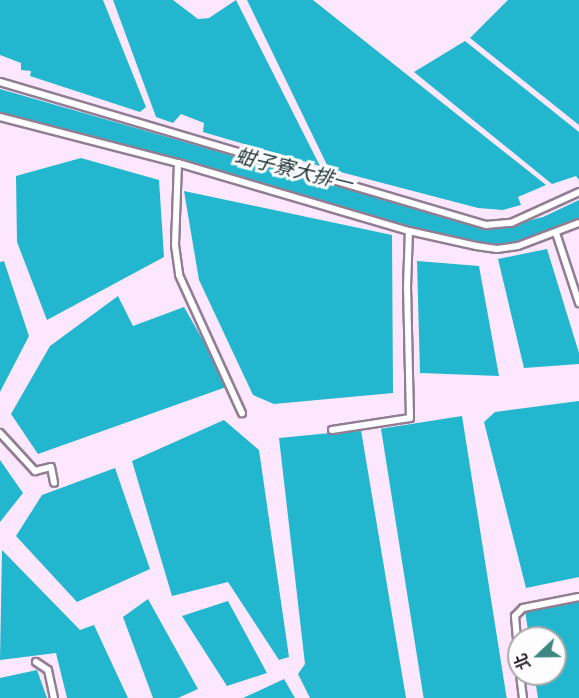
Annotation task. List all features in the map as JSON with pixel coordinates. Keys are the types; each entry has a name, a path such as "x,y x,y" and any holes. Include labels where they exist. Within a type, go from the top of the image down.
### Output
{"lane":[{"path":"0,82 486,225 500,226 524,218 579,192"},
{"path":"0,117 178,163 410,231 497,249 518,246 579,223"},
{"path":"178,163 175,245 178,275 242,413"},
{"path":"332,430 410,418 407,297 410,231"},
{"path":"556,233 579,303"},
{"path":"0,433 35,471 51,466 54,483"},
{"path":"516,626 515,616 523,608 579,597"},
{"path":"36,662 48,670 54,698"}],"water":[{"path":"0,0 103,0 146,107 140,112 30,76 31,71 21,70 21,63 0,55"},
{"path":"113,0 173,0 198,19 209,18 236,0 320,166 203,132 204,123 181,114 173,123 156,117"},
{"path":"247,0 313,0 546,185 518,197 521,205 503,210 478,208 329,169"},
{"path":"508,0 579,0 579,125 470,38"},
{"path":"465,41 579,132 579,180 576,176 552,184 414,72"},
{"path":"0,89 491,230 543,217 579,200 579,219 545,235 511,246 480,245 0,116"},
{"path":"81,158 159,180 164,257 47,320 17,242 16,176"},
{"path":"184,191 392,235 393,393 274,404 253,395 199,280"},
{"path":"547,249 579,353 579,364 524,368 498,259"},
{"path":"4,261 29,336 0,392 0,262"},
{"path":"417,261 479,266 499,376 420,373"},
{"path":"118,296 133,326 184,307 229,386 38,454 11,414 50,346"},
{"path":"579,401 579,577 526,588 484,422 495,412"},
{"path":"462,416 507,698 424,698 381,429"},
{"path":"224,420 259,450 289,657 279,660 228,582 172,596 132,461"},
{"path":"361,430 406,698 310,698 298,674 305,664 279,438"},
{"path":"0,460 23,493 0,522"},
{"path":"115,468 150,569 77,602 16,536 42,495"},
{"path":"2,550 80,630 94,625 128,698 67,698 56,653 0,660"},
{"path":"148,599 198,689 178,698 153,698 123,617"},
{"path":"579,600 579,698 538,698 536,686 567,686 567,626 527,626 525,610"},
{"path":"228,601 267,673 227,686 182,616"},
{"path":"37,670 47,698 0,698 0,678"},
{"path":"284,679 295,698 243,698"}],"water label":[{"name":"蚶子寮大排一","path":"294,169"}]}
